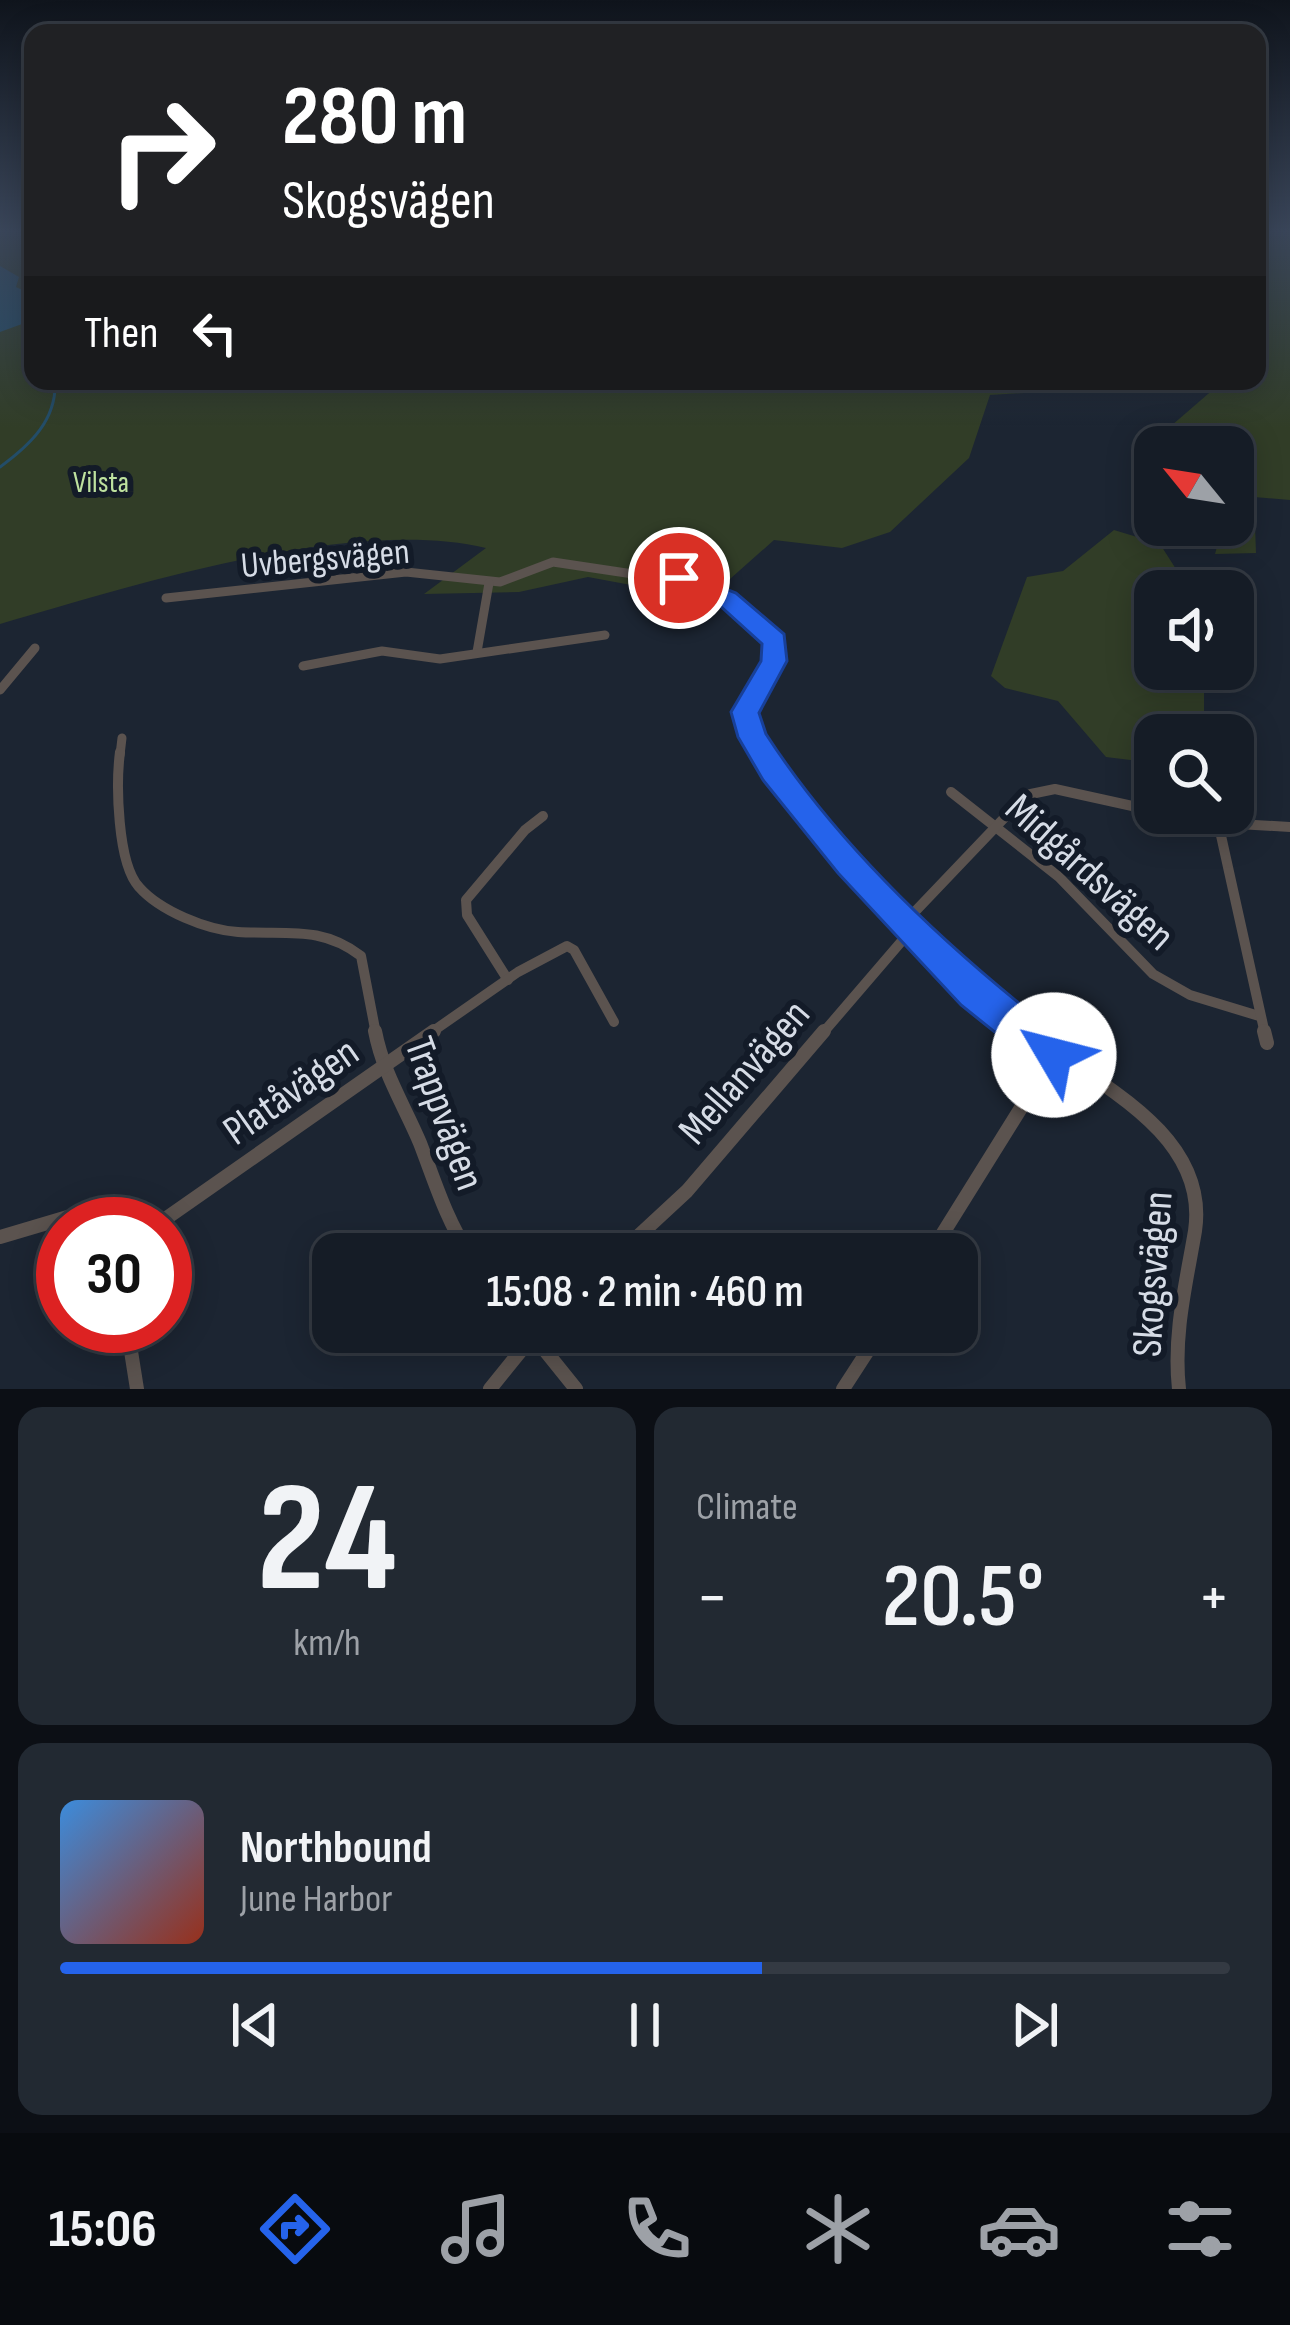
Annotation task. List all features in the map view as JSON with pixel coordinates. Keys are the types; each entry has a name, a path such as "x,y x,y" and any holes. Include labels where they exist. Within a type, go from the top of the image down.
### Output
{"street":[{"name":"Uvbergsvägen","path":"166,598 406,572 489,583 513,580 553,562 679,578 727,598 775,640"},
{"path":"477,652 489,583"},
{"path":"303,666 382,651 431,658 605,634"},
{"name":"Skogsvägen","path":"775,640 771,666 746,707 752,737 774,771 850,862 974,992 1160,1131 1191,1174 1198,1211 1181,1304 1179,1389"},
{"path":"0,689 34,648"},
{"name":"Trappvägen","path":"122,738 116,784 133,881 165,907 214,928 310,931 350,946 364,964 382,1066 418,1139 455,1233"},
{"name":"Mellanvägen","path":"642,1233 688,1191 909,924 1022,797 1046,789 1134,807"},
{"name":"Midgårdsvägen","path":"951,792 1071,888 1153,974 1190,995 1259,1016"},
{"path":"508,980 467,915 466,900 525,830 543,816"},
{"path":"1254,822 1290,827"},
{"path":"1222,834 1267,1043"},
{"name":"Platåvägen","path":"192,1200 508,980 570,946 614,1022"},
{"path":"943,1233 1054,1055"},
{"path":"0,1237 36,1226"},
{"path":"131,1353 137,1389"},
{"path":"490,1389 518,1353"},
{"path":"548,1353 576,1389"},
{"path":"843,1389 866,1353"}],"green space":[{"name":"Vilsta","path":"0,298 24,298 24,390 1072,390 990,395 969,458 890,532 842,548 774,540 730,579 690,596 588,577 519,592 424,594 486,548 432,540 372,541 243,559 0,624"},
{"path":"1266,298 1290,298 1290,500 1254,497 1254,426 1171,426 1213,390 1266,390"},
{"path":"1254,497 1256,553 1215,554 1217,546 1254,546"},
{"path":"1114,530 1134,536 1134,546 1161,546 1177,570 1134,570 1134,690 1204,690 1204,714 1134,714 1134,760 1106,757 1058,701 1005,688 991,676 1027,577 1063,571"}],"water":[{"path":"0,298 24,298 24,323 0,332"}],"waterway":[{"path":"0,467 40,430 54,390"}],"route":[{"path":"679,578 727,598 775,640 774,661 745,712 762,756 850,862 974,992 1054,1055"}]}
